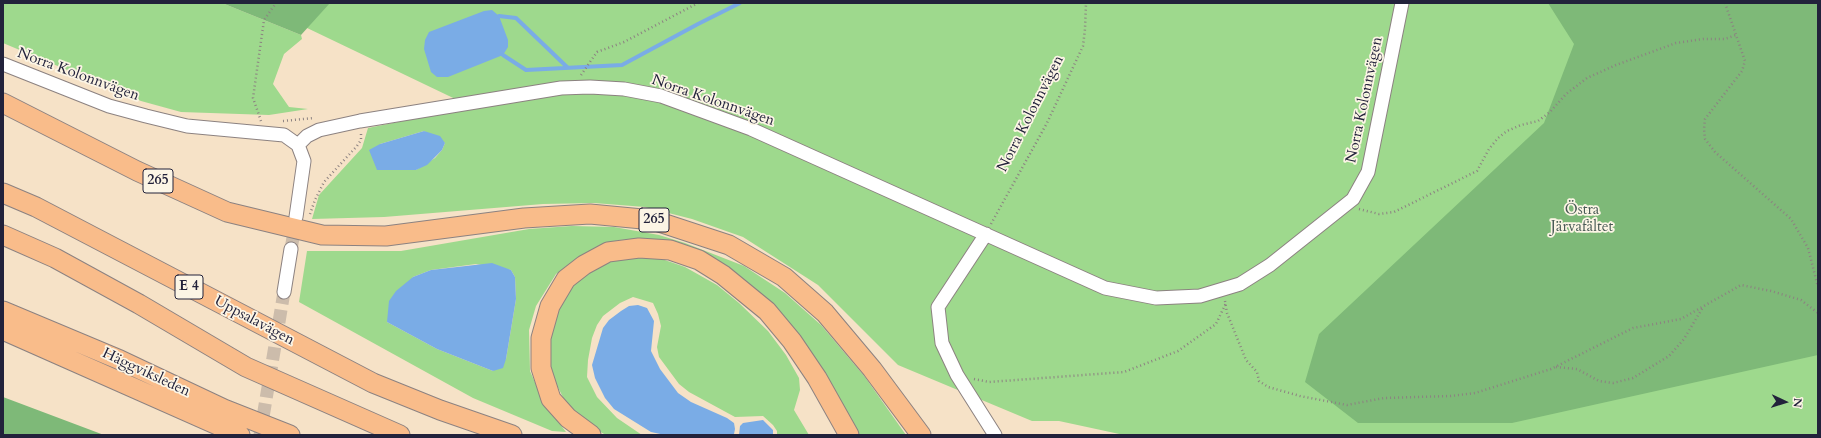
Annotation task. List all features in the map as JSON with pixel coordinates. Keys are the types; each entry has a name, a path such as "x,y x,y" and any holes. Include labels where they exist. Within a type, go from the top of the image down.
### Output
{"highway":[{"name":"265","path":"3,103 137,171 227,212 322,235 386,236 524,218 590,214 653,220 728,245 784,277 825,313 872,369 921,435"},
{"name":"Uppsalavägen","path":"3,193 36,207 373,383 440,410 512,435"},
{"name":"E 4","path":"3,235 55,258 111,288 246,367 400,435"},
{"path":"590,435 568,418 551,399 541,368 541,338 550,306 566,279 584,265 608,252 639,248 670,250 699,260 723,275 767,311 792,341 817,378 849,435"},
{"name":"Häggviksleden","path":"3,311 120,360 224,409 290,435"},
{"path":"3,330 240,435"}],"street":[{"name":"Norra Kolonnvägen","path":"3,64 109,106 187,126 284,135 298,145 307,136 319,130 360,121 561,88 590,87 624,89 661,96 751,129 1105,288 1156,298 1200,296 1240,284 1270,265 1353,199 1368,172 1402,3"},
{"path":"298,145 304,161 302,218"},
{"path":"986,234 938,307 942,343 957,375 995,435"},
{"path":"284,292 291,249"}],"path":[{"path":"255,122 262,122 253,98 264,20 276,3"},
{"path":"584,73 589,62 597,52 624,42 698,3"},
{"name":"Norra Kolonnvägen","path":"986,234 1047,123 1083,46 1086,3"},
{"path":"1725,3 1745,61 1742,71 1705,119 1705,139 1715,152 1791,219 1808,248 1818,287"},
{"path":"1348,204 1379,214 1394,212 1477,171 1489,149 1498,138 1507,131 1521,125 1538,121 1550,112 1566,94 1587,78 1616,65 1676,43 1703,38 1725,39 1736,35"},
{"path":"276,122 315,117"},
{"path":"302,218 315,200 324,182 348,157 360,140 360,121"},
{"path":"1223,289 1227,313 1246,360 1257,372 1259,381 1268,387 1300,396 1347,405 1384,398 1451,396 1475,393 1556,367 1633,328 1681,318 1741,285 1771,291 1801,300 1818,313"},
{"path":"957,375 989,382 1124,372 1178,351 1216,324 1226,302"},
{"path":"1556,367 1577,369 1599,381 1613,383 1633,378 1669,356 1684,339 1703,306"}],"green space":[{"path":"3,3 222,3 301,35 302,39 284,54 273,84 289,107 308,109 269,115 181,112 141,101 3,43"},
{"path":"222,3 330,3 301,35"},
{"name":"Östra Järvafältet","path":"320,3 1818,3 1818,435 1124,435 1059,421 1032,421 898,365 818,285 743,237 692,219 645,207 594,203 543,204 384,217 312,219 319,195 362,148 368,128 472,107 305,27","holes":["424,131 445,143 442,150 435,158 416,170 377,170 380,144"]},
{"path":"1548,3 1818,3 1818,355 1512,423 1358,423 1305,382 1319,334 1544,123 1574,44"},
{"path":"572,226 614,227 659,235 685,243 744,266 785,293 821,325 865,377 906,435 859,435 806,349 679,246 649,239 619,240 585,254 556,274 536,306 529,330 530,371 544,403 566,432 552,431 473,398 299,302 307,251 401,251 529,229","holes":["476,264 511,270 515,277 516,299 506,359 493,371 437,349 387,322 413,277 431,270"]},
{"path":"632,257 656,257 685,267 717,285 739,303 768,331 786,355 799,378 800,390 794,410 809,435 777,435 777,431 773,425 763,416 735,417 689,392 679,384 659,357 657,347 661,326 653,303 633,297 620,303 603,316 597,325 592,338 587,377 597,397 617,418 642,435 606,435 593,428 567,405 548,368 546,344 558,306 577,281 594,268 615,260"},
{"path":"3,397 104,435 3,435"}],"water":[{"path":"492,10 499,16 508,40 508,47 503,55 448,77 437,77 431,72 424,49 425,40 429,32 484,11"},
{"path":"424,131 440,136 445,143 442,150 427,165 416,170 377,170 369,150 380,144"},
{"path":"492,263 511,270 515,277 516,299 506,359 503,368 493,371 437,349 387,322 389,301 396,291 413,277 431,270"},
{"path":"638,305 647,308 654,321 651,351 660,369 678,393 691,402 727,418 734,423 734,434 665,435 651,432 614,409 605,398 595,378 592,365 603,328 609,320 621,311 629,306"},
{"path":"763,420 773,430 773,435 739,435 740,426 743,423"}],"waterway":[{"path":"503,55 526,70 622,65 740,3"},
{"path":"499,16 516,18 567,67"}],"tunnel":[{"path":"291,249 296,221"},
{"path":"260,435 284,292"}]}
